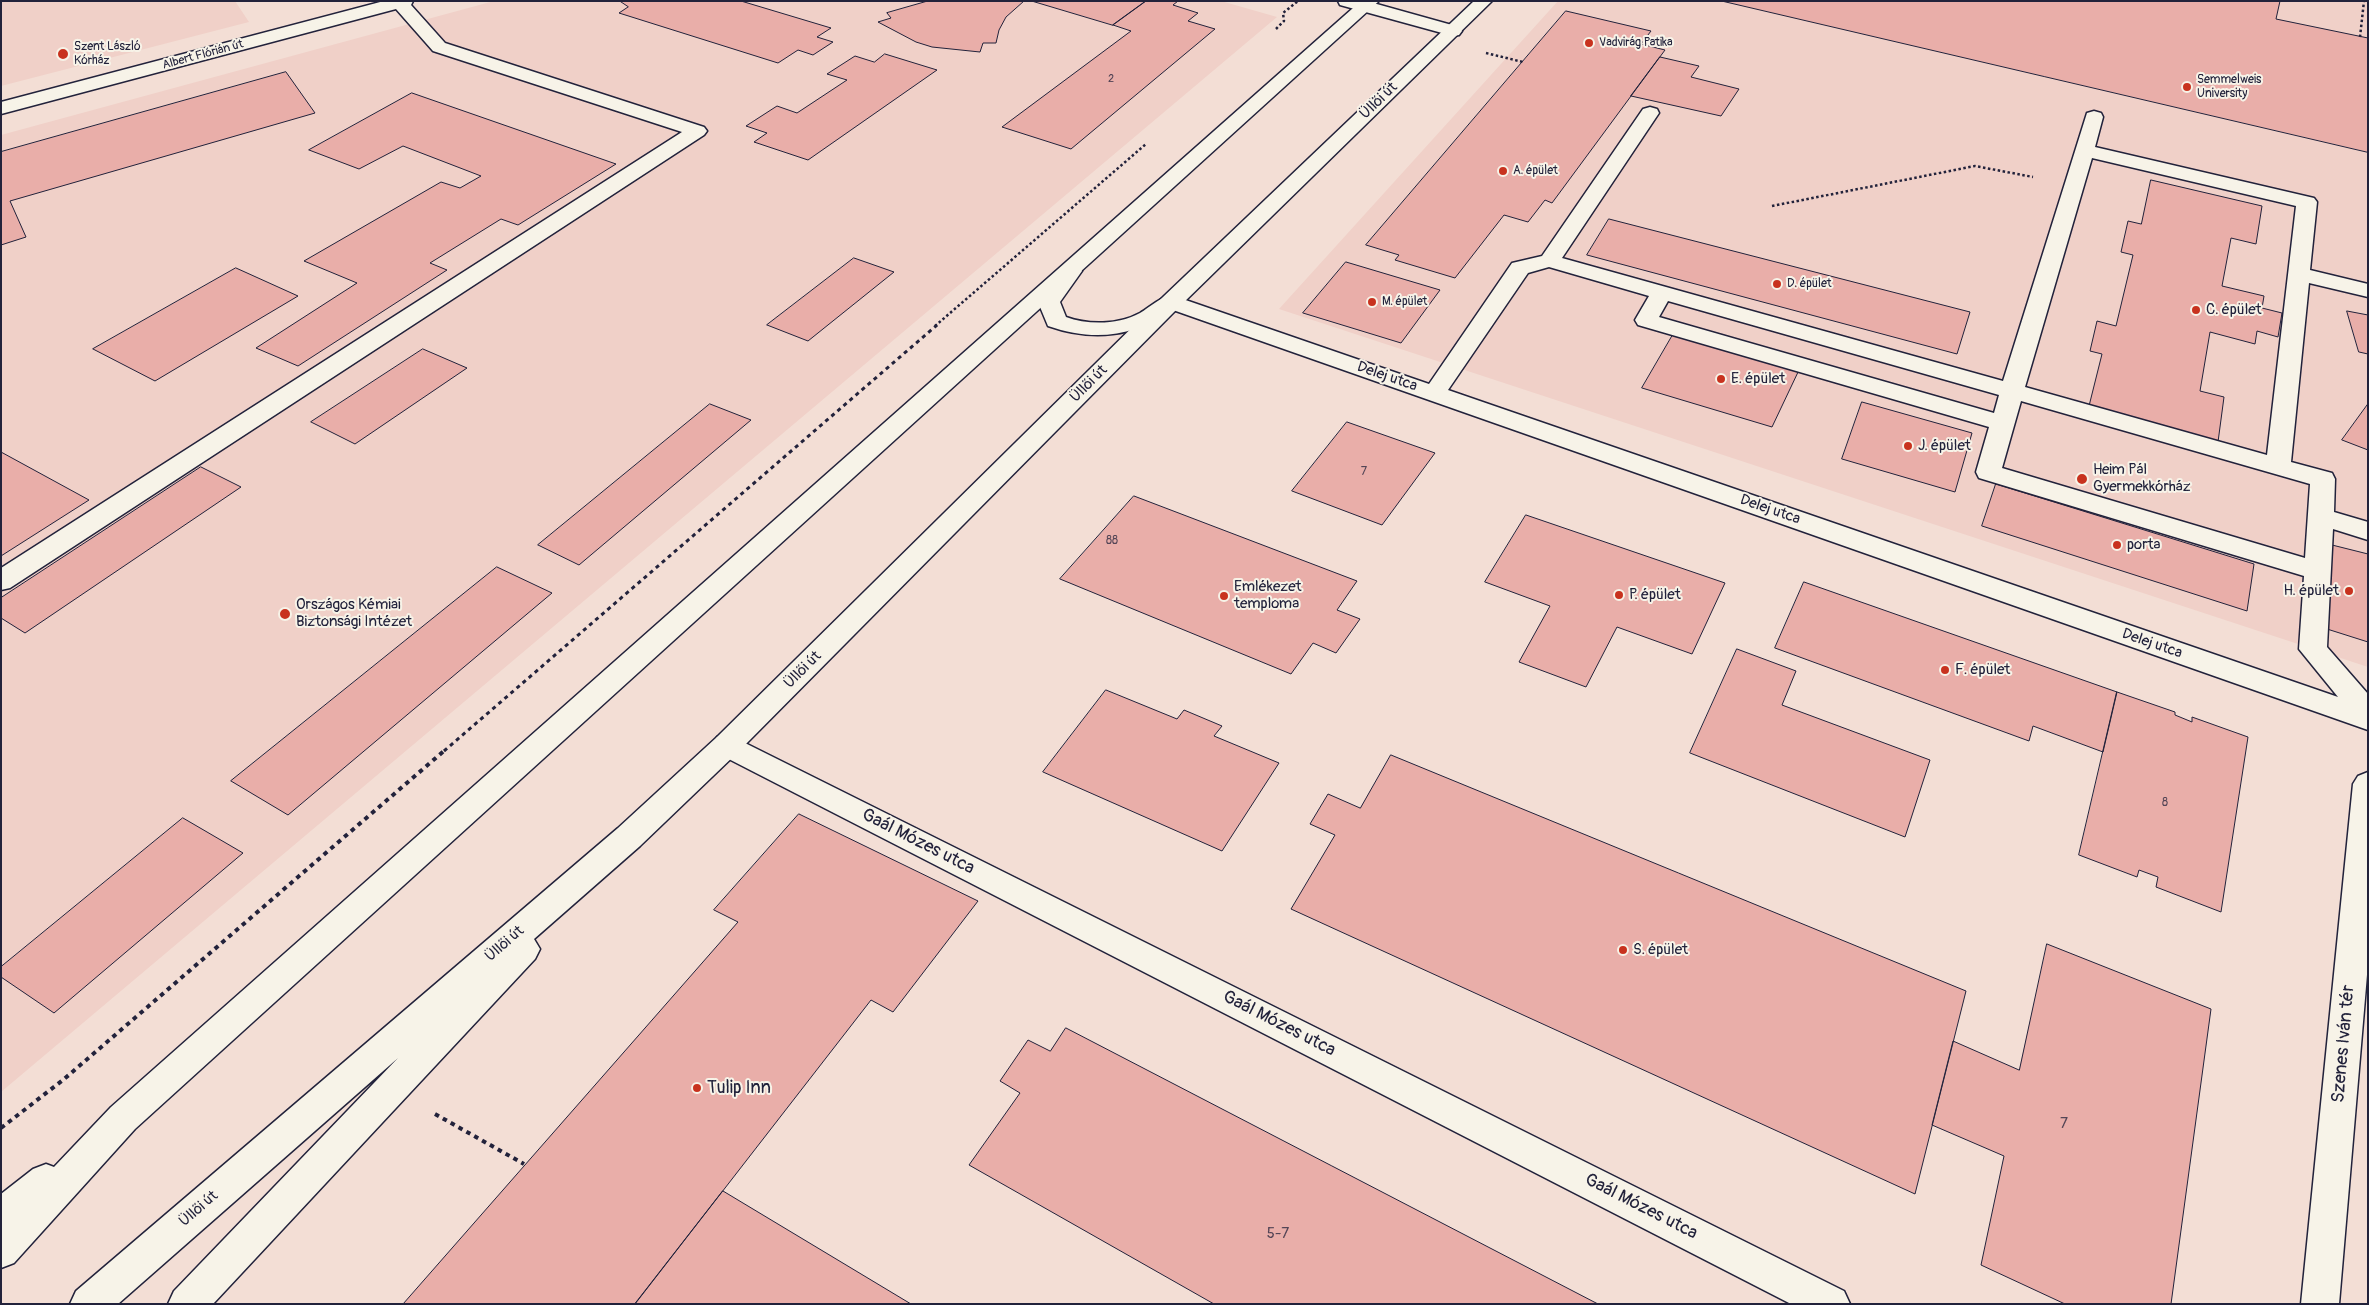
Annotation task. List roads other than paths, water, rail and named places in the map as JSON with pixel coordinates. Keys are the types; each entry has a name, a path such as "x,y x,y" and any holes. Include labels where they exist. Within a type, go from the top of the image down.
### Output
{"main road":[{"name":"Üllői út","path":"89,1304 629,837 727,745 1172,302 1484,1"},
{"path":"1,582 697,131 439,47 403,2"},
{"name":"Albert Flórián út","path":"1,108 403,2"},
{"path":"1,1217 123,1118 1070,271 1361,3 1452,31"},
{"path":"1549,261 1650,113"},
{"path":"2094,116 1988,472 2316,570"},
{"path":"2084,150 2307,202 2278,466"},
{"path":"1434,393 1520,268 1549,261 2323,479 2316,570 2313,649 2368,714"},
{"path":"1070,271 1049,302 1056,321 1070,327 1101,330 1139,322 1172,302"},
{"path":"2299,274 2368,291"},
{"path":"1662,292 1646,320 2002,423"},
{"name":"Delej utca","path":"1172,302 2368,719"},
{"path":"2320,517 2368,531"},
{"name":"Gaál Mózes utca","path":"727,745 1831,1304"},
{"name":"Szenes Iván tér","path":"2320,1304 2368,784"},
{"path":"187,1304 629,837"},
{"path":"1,1250 123,1118"}],"place":[{"name":"Vadvirág Patika","path":"1589,43"},
{"name":"Szent László Kórház","path":"63,54"},
{"name":"Semmelweis University","path":"2187,87"},
{"name":"A. épület","path":"1503,171"},
{"name":"D. épület","path":"1777,284"},
{"name":"M. épület","path":"1372,302"},
{"name":"C. épület","path":"2196,310"},
{"name":"E. épület","path":"1721,379"},
{"name":"J. épület","path":"1908,446"},
{"name":"Heim Pál Gyermekkórház","path":"2082,479"},
{"name":"porta","path":"2117,545"},
{"name":"H. épület","path":"2349,591"},
{"name":"P. épület","path":"1619,595"},
{"name":"Emlékezet temploma","path":"1224,596"},
{"name":"Országos Kémiai Biztonsági Intézet","path":"285,614"},
{"name":"F. épület","path":"1945,670"},
{"name":"S. épület","path":"1623,950"},
{"name":"Tulip Inn","path":"697,1088"}]}
